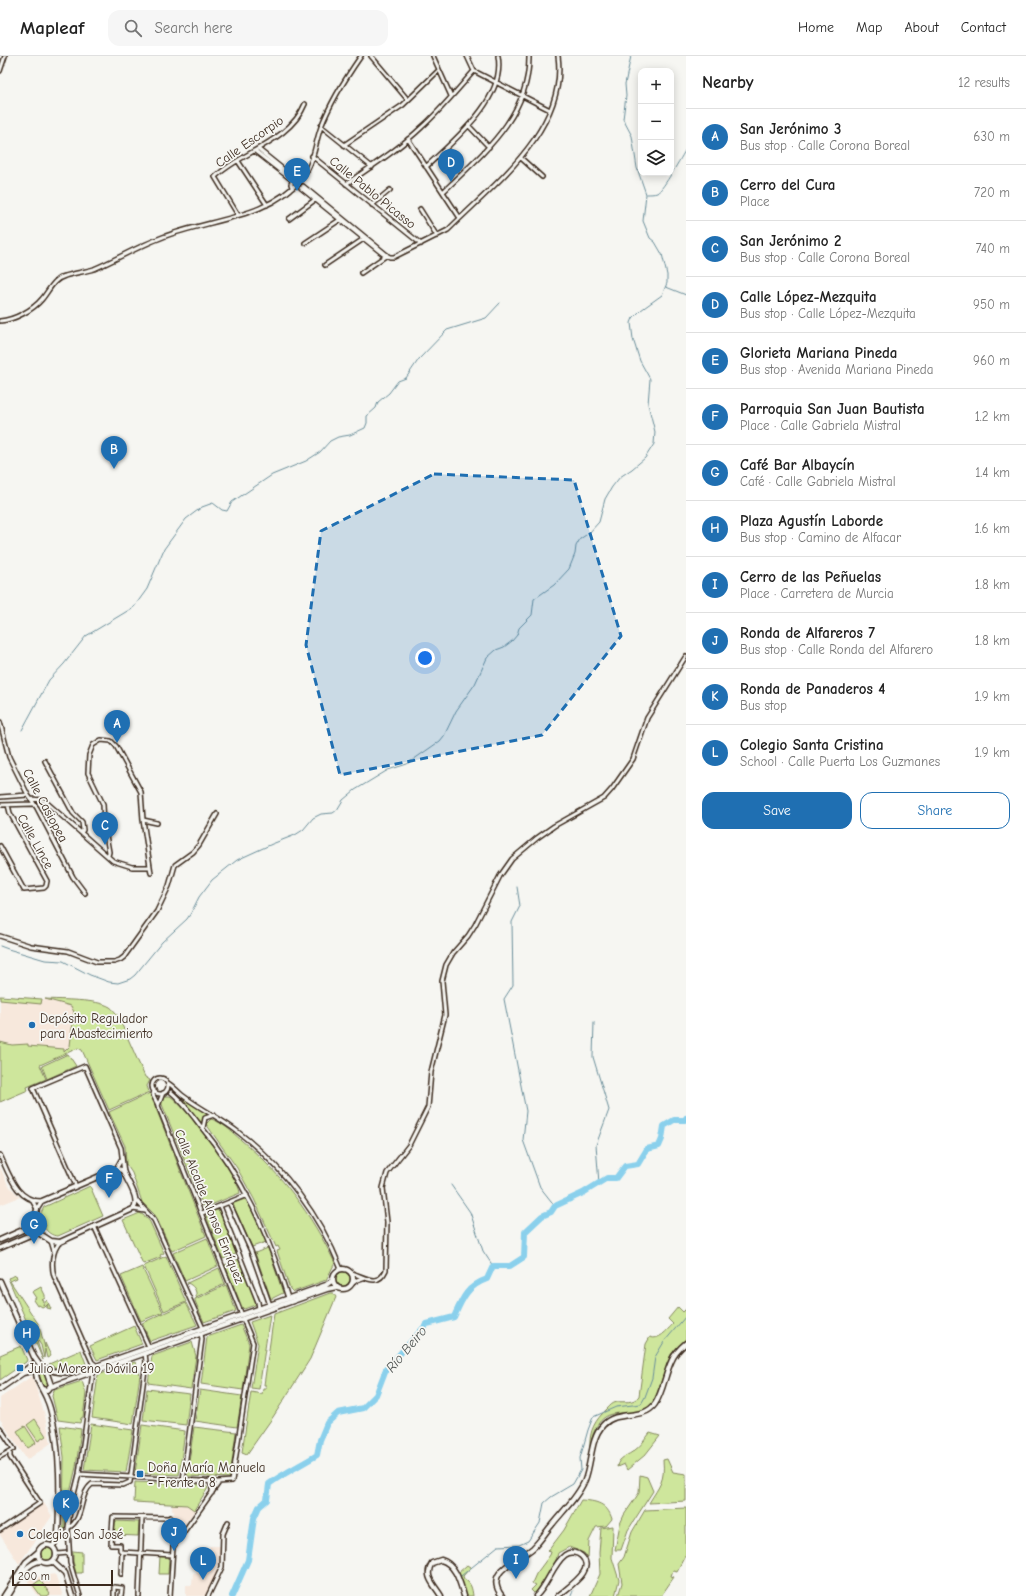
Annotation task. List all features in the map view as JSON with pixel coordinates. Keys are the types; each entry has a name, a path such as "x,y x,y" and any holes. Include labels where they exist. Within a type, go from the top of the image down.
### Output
{"main road":[{"path":"0,1240 32,1226 38,1228 37,1232 51,1241 60,1242 133,1209 136,1200 122,1170 116,1169 42,1201 37,1209 32,1226 30,1231 32,1234"},
{"path":"1,1249 37,1232"},
{"path":"32,1365 39,1369 54,1372 69,1373 92,1370 97,1366 203,1328 243,1317 333,1287 349,1288 353,1283 352,1273 341,1269 335,1273 333,1280 329,1284 259,1308 243,1317 201,1334 92,1370 49,1388 42,1389"},
{"path":"333,1280 337,1287"},
{"path":"0,1281 39,1369 42,1389 47,1398 57,1440 59,1466 58,1534 56,1541 52,1546"},
{"path":"502,1596 497,1587 500,1573 508,1564 534,1547 581,1487 587,1474 595,1439 602,1426 617,1416 641,1413 650,1409 659,1396 671,1362 686,1343"},
{"path":"1,1387 23,1373 32,1365 34,1357"},
{"path":"23,1373 39,1369"},
{"path":"39,1369 50,1383 47,1398"},
{"path":"4,1596 26,1562 42,1547 45,1545 52,1546 57,1554 53,1562 46,1564 41,1561 38,1556 38,1552"},
{"path":"536,1596 562,1557 571,1553 577,1553 584,1560 585,1570 558,1596"},
{"path":"441,1596 429,1578 428,1573 432,1563 441,1560 450,1564 464,1596"},
{"path":"8,1596 29,1565 41,1561"},
{"path":"53,1562 65,1573 72,1596"}],"street":[{"path":"0,71 5,56"},
{"path":"0,321 18,316 38,303 55,281 63,276 90,270 169,235 238,215 267,205 281,197 301,179 309,166 321,126 338,89 361,56"},
{"path":"371,56 408,100"},
{"path":"433,56 451,96"},
{"path":"467,56 474,71 550,110"},
{"path":"426,167 469,126 483,107 496,83 499,67 498,56"},
{"path":"443,192 489,147 506,126 523,96 528,80 529,56"},
{"path":"302,187 390,257 394,257 437,236 448,230 521,158 550,110 556,94 559,77 558,56"},
{"path":"344,144 396,110 439,70"},
{"path":"346,184 372,167 423,127 474,71"},
{"name":"Calle Escorpio","path":"238,215 215,177 287,128 303,110 305,104"},
{"path":"321,126 372,167"},
{"path":"469,126 489,147"},
{"path":"408,139 460,218"},
{"path":"256,150 293,179"},
{"name":"Calle Pablo Picasso","path":"312,156 421,244"},
{"path":"521,158 542,177"},
{"path":"238,161 267,205"},
{"path":"293,179 298,177 301,179"},
{"path":"292,187 293,179"},
{"path":"301,179 303,182 302,187"},
{"path":"292,187 298,189 302,187"},
{"path":"372,205 390,190"},
{"path":"288,218 317,199"},
{"path":"420,209 437,236"},
{"path":"305,244 341,219"},
{"path":"325,265 365,238"},
{"path":"361,273 387,255"},
{"path":"352,1273 370,1280 379,1279 383,1276 386,1270 387,1222 383,1188 387,1173 409,1145 428,1107 432,1072 445,1015 442,981 446,965 453,953 471,931 500,876 512,859 554,826 604,798 612,790 633,759 647,718 686,656"},
{"name":"Calle Casiopea","path":"0,722 9,757 73,877 85,893"},
{"path":"108,856 109,852 104,824 103,804 88,770 89,751 95,743 101,740 108,740 116,746 140,788 151,873"},
{"path":"45,761 74,813 82,822 83,830 81,833"},
{"path":"0,797 28,795"},
{"path":"31,799 39,799 46,802 113,860 125,866 150,867"},
{"path":"0,805 33,804"},
{"name":"Calle Lince","path":"0,846 24,890 44,888 46,886 46,881 10,813 8,805"},
{"path":"0,936 31,946 68,952 97,962 120,960 124,957 157,911 169,886 175,865 193,852 199,845 217,814"},
{"path":"143,820 157,823"},
{"path":"76,1186 33,1088 85,1066 121,1148 124,1173"},
{"path":"163,1093 157,1093 154,1090 152,1084 157,1078 164,1079 182,1095 214,1115 252,1143 285,1176 318,1222 341,1269"},
{"path":"158,1106 163,1093 167,1090 168,1083"},
{"name":"Calle Alcalde Alonso Enríquez","path":"154,1090 154,1095 158,1106 253,1343 232,1481 218,1482"},
{"path":"167,1090 182,1095"},
{"path":"171,1092 180,1100 203,1128 225,1158 247,1195 270,1244 288,1298"},
{"path":"203,1128 205,1118 214,1115"},
{"path":"0,1155 14,1186 32,1200 37,1209"},
{"path":"116,1169 122,1158"},
{"path":"202,1213 247,1195"},
{"path":"32,1200 42,1201"},
{"path":"136,1200 154,1220 203,1328"},
{"path":"229,1202 251,1251 270,1305"},
{"path":"220,1206 258,1302 259,1308"},
{"path":"133,1209 145,1211"},
{"path":"94,1226 149,1347"},
{"path":"51,1241 54,1251 54,1276 92,1362 79,1474 70,1510 68,1528 69,1553 80,1596"},
{"path":"54,1251 60,1242"},
{"path":"353,1283 363,1278"},
{"path":"183,1480 202,1338 201,1334"},
{"path":"68,1528 74,1525 82,1508 84,1494 88,1487 92,1484 122,1485 130,1482 146,1353"},
{"path":"92,1362 97,1366"},
{"path":"0,1428 14,1449 0,1457"},
{"path":"0,1523 1,1528 40,1503 10,1457 10,1452"},
{"path":"79,1474 218,1482 212,1493 173,1547 170,1596"},
{"path":"209,1482 212,1487 212,1493"},
{"path":"121,1574 122,1552 120,1550 120,1545 111,1544 113,1517 170,1517"},
{"path":"139,1596 142,1518"},
{"path":"208,1596 222,1567 223,1534 228,1522"},
{"path":"122,1552 172,1555"},
{"path":"57,1554 69,1553"},
{"path":"114,1596 114,1587 122,1588 121,1596"}],"highlighted area":[{"path":"434,474 574,480 621,636 542,735 340,775 306,645 321,531"}],"shaded area":[{"path":"0,996 102,1004 109,1006 118,1016 91,1069 82,1050 78,1048 40,1065 46,1079 0,1085"},
{"path":"0,1167 8,1185 20,1197 0,1205"},
{"path":"32,1376 44,1412 51,1443 27,1460 0,1419 0,1398"},
{"name":"Colegio San José","path":"44,1503 52,1516 19,1564 0,1533"},
{"path":"172,1504 187,1505 195,1510 174,1540 171,1538 174,1511 172,1511"},
{"path":"210,1546 220,1546 220,1560 219,1566 206,1596 186,1596 186,1585 192,1585 193,1573 199,1573 199,1561 203,1561 205,1549 209,1549"},
{"path":"55,1574 63,1596 38,1596 27,1580 31,1578"}],"green space":[{"path":"0,996 42,999 41,1004 0,1000"},
{"path":"45,999 88,1001 104,1004 110,1007 118,1016 145,1077 150,1080 147,1086 149,1092 109,1110 82,1050 78,1048 40,1065 46,1079 27,1087 28,1090 0,1102 0,1042 12,1045 28,1044 28,1046 64,1049 64,1052 70,1046 74,1012 71,1006"},
{"path":"68,1054 76,1066 47,1079 42,1066"},
{"path":"150,1093 206,1236 172,1251 155,1215 142,1202 132,1173 126,1164 125,1146 109,1112"},
{"path":"165,1096 170,1096 177,1102 210,1142 231,1172 240,1193 206,1207 203,1206 161,1102"},
{"path":"179,1096 209,1114 203,1118 202,1125"},
{"path":"211,1119 219,1122 227,1128 256,1153 295,1196 316,1228 335,1263 326,1280 293,1292 290,1289 277,1251 280,1250 278,1246 276,1247 254,1199 237,1168 206,1124"},
{"path":"90,1186 103,1216 58,1236 48,1232 44,1227 46,1226 44,1222 42,1223 41,1213 44,1207"},
{"path":"245,1199 248,1202 266,1242 252,1247 233,1205 234,1203"},
{"path":"216,1210 220,1211 236,1254 223,1259 206,1216 206,1214"},
{"path":"140,1213 150,1222 164,1253 160,1255 161,1257 143,1264 123,1220"},
{"path":"207,1238 218,1266 185,1281 173,1253"},
{"path":"268,1248 283,1293 271,1299 255,1253"},
{"path":"166,1256 186,1302 164,1311 144,1266"},
{"path":"239,1259 256,1302 255,1305 244,1309 225,1265"},
{"path":"142,1267 163,1312 141,1321 121,1276"},
{"path":"219,1268 225,1284 196,1297 194,1288 187,1283"},
{"path":"343,1272 348,1274 350,1279 348,1284 343,1286 338,1284 336,1279 338,1274"},
{"path":"16,1275 17,1278 10,1281 39,1325 45,1348 45,1343 51,1356 47,1358 45,1349 44,1358 41,1345 36,1338 43,1360 8,1278"},
{"path":"226,1285 236,1311 204,1322 195,1299"},
{"path":"41,1287 45,1295 45,1298 42,1300 44,1301 43,1305 47,1300 51,1309 47,1308 48,1304 46,1308 44,1306 37,1306 33,1300 36,1298 32,1292"},
{"path":"333,1293 336,1297 310,1359 273,1417 247,1454 242,1452 251,1392 262,1394 263,1389 266,1389 266,1385 264,1385 274,1314"},
{"path":"186,1303 197,1325 150,1341 142,1323"},
{"path":"678,1307 683,1312 686,1309 686,1339 671,1354 654,1402 645,1409 636,1412 609,1415 601,1420 595,1430 590,1447 592,1431 596,1422 603,1413 614,1403 629,1402 637,1399 639,1396 646,1344 650,1337 657,1338 673,1324 668,1319"},
{"path":"270,1315 259,1389 251,1388 258,1344 250,1322"},
{"path":"241,1325 249,1344 243,1390 201,1384 207,1337"},
{"path":"134,1326 142,1344 97,1360 90,1346"},
{"path":"192,1342 196,1356 191,1389 148,1383 152,1356"},
{"path":"21,1346 27,1360 26,1362 0,1380 0,1355"},
{"path":"81,1350 86,1364 63,1369 49,1364"},
{"path":"135,1362 140,1375 133,1424 92,1418 98,1375"},
{"path":"42,1369 48,1384 46,1387 42,1385 38,1373 39,1370"},
{"path":"82,1381 86,1393 83,1417 81,1418 80,1423 58,1420 52,1396 54,1390"},
{"path":"147,1389 190,1394 186,1425 143,1420"},
{"path":"200,1390 242,1396 237,1427 195,1421"},
{"path":"35,1419 46,1436 38,1441 27,1425"},
{"path":"91,1424 133,1430 126,1472 84,1470"},
{"path":"142,1425 185,1431 179,1475 135,1473"},
{"path":"25,1426 36,1443 28,1448 17,1431"},
{"path":"60,1426 81,1429 76,1467 65,1514 65,1529 63,1529 64,1457"},
{"path":"194,1427 236,1432 230,1478 187,1476"},
{"path":"650,1433 660,1436 645,1455 627,1470 624,1464 617,1467 619,1461 637,1448"},
{"path":"667,1459 673,1472 686,1474 686,1501 649,1503 661,1483 663,1460"},
{"path":"640,1475 647,1477 653,1491 628,1530 621,1550 615,1550 620,1524 624,1515 639,1493"},
{"path":"135,1482 205,1485 208,1488 194,1510 187,1505 134,1502"},
{"path":"581,1500 596,1502 604,1506 612,1519 606,1526 596,1527 589,1541 588,1558 584,1553 569,1547 558,1553 555,1563 535,1594 531,1590 536,1585 532,1583 536,1574 550,1555 551,1552 548,1551 564,1530"},
{"path":"686,1508 686,1554 677,1571 673,1570 671,1576 674,1577 661,1596 618,1596 622,1583 619,1564 624,1557 632,1532 645,1510"},
{"path":"115,1521 139,1522 138,1536 114,1535"},
{"path":"613,1526 612,1558 619,1580 615,1596 590,1596 600,1574 599,1553 601,1528"},
{"path":"47,1548 51,1550 53,1554 51,1558 47,1560 43,1558 41,1554 43,1550"},
{"path":"73,1551 82,1552 82,1573 76,1573 73,1561"},
{"path":"160,1556 169,1556 168,1574 159,1574"},
{"path":"467,1565 470,1568 463,1576 471,1586 473,1596 467,1596 458,1573"},
{"path":"40,1580 50,1594 47,1596 41,1596 33,1585"}],"waterway":[{"path":"0,946 45,960 63,961 90,975 109,982 118,983 130,979 162,942 187,919 199,897 212,880 237,860 295,835 303,830 313,818 321,814 333,813 337,810 343,800 355,790 388,770 407,764 440,741 456,711 475,684 487,658 496,650 504,647 512,641 517,635 519,628 532,615 534,599 554,585 569,569 575,554 576,546 580,539 589,533 599,522 605,499 612,487 620,477 645,458 654,444 655,432 648,404 650,379 640,361 633,339 631,323 633,318 641,310 662,295 667,283 667,275 662,254 655,242 650,238 643,221 646,194 637,168 632,136 623,119 626,96 625,84 631,56"},
{"path":"647,194 657,193 660,191 686,149"},
{"path":"666,287 686,295"},
{"path":"22,730 49,680 86,636 134,607 147,589 164,549 186,519 202,507 213,503 222,510 227,511 232,502 272,475 306,461 320,452 330,441 338,437 350,435 365,428 367,416 376,408 378,402 389,393 398,381 406,378 419,359 447,330 486,318 500,303"},
{"path":"517,887 520,906 512,922 513,985 504,999 526,1111 523,1140 540,1187 555,1206"},
{"path":"594,1022 593,1057 609,1110 596,1145 599,1183"},
{"name":"Río Beiro","path":"232,1596 248,1560 254,1518 259,1507 267,1500 269,1484 317,1455 320,1440 327,1423 338,1413 363,1408 376,1395 386,1369 427,1324 454,1317 466,1294 475,1285 487,1279 493,1266 510,1266 524,1257 525,1232 542,1216 551,1212 555,1206 583,1193 607,1178 616,1178 625,1166 638,1164 647,1149 659,1146 662,1139 664,1126 674,1120 685,1120 686,1118"},
{"path":"451,1185 470,1212 483,1251 493,1266"},
{"path":"461,1576 498,1546 519,1545 528,1541 540,1523 544,1503 573,1484 581,1470 580,1458 593,1417 616,1407 641,1404 652,1378 655,1357 664,1342 686,1316"},
{"path":"571,1596 573,1591"}],"place":[{"name":"Calle López-Mezquita","path":"451,182"},
{"name":"Glorieta Mariana Pineda","path":"297,191"},
{"name":"Cerro del Cura","path":"114,469"},
{"name":"San Jerónimo 3","path":"117,743"},
{"name":"San Jerónimo 2","path":"105,845"},
{"name":"Depósito Regulador para Abastecimiento","path":"32,1025"},
{"name":"Parroquia San Juan Bautista","path":"109,1198"},
{"name":"Café Bar Albaycín","path":"34,1244"},
{"name":"Plaza Agustín Laborde","path":"27,1353"},
{"name":"Julio Moreno Dávila 19","path":"20,1368"},
{"name":"Doña María Manuela - Frente a 8","path":"140,1474"},
{"name":"Ronda de Panaderos 4","path":"66,1523"},
{"name":"Colegio San José","path":"20,1534"},
{"name":"Ronda de Alfareros 7","path":"174,1551"},
{"name":"Cerro de las Peñuelas","path":"516,1579"},
{"name":"Colegio Santa Cristina","path":"203,1580"}]}
